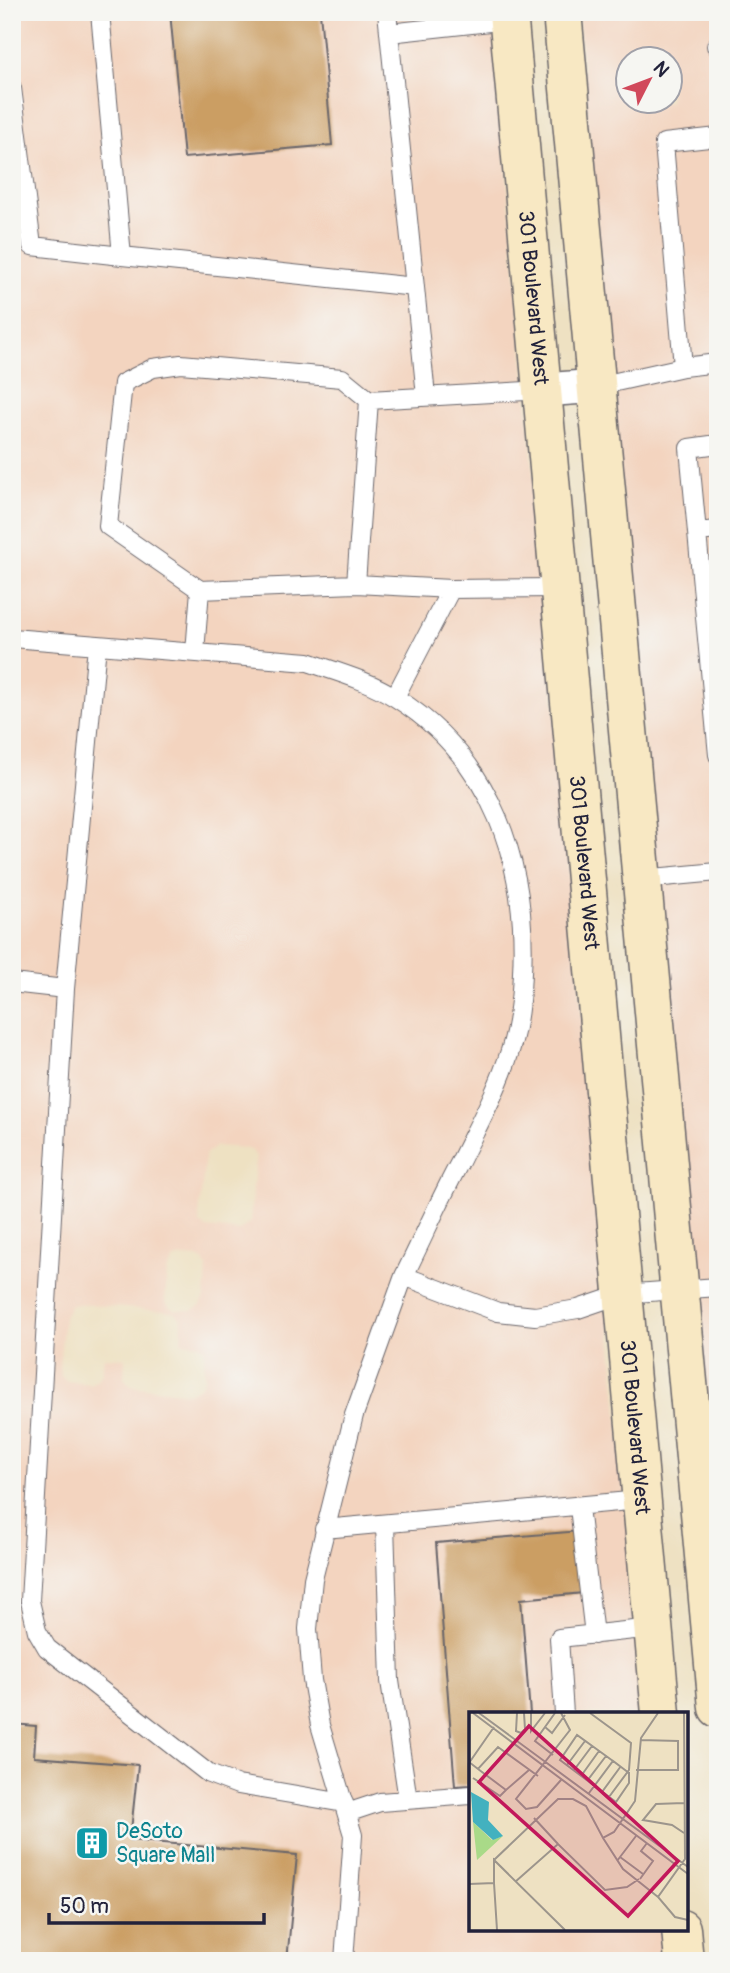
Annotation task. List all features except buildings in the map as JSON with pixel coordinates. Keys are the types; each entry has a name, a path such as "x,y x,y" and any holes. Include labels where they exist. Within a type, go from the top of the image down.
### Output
{"main road":[{"path":"562,12 718,1708"},
{"name":"301 Boulevard West","path":"508,16 661,1712"},
{"path":"681,1931 684,1961"}],"street":[{"path":"543,390 597,386"}],"lane":[{"path":"100,12 122,256"},
{"path":"387,12 426,396"},
{"path":"389,33 508,16"},
{"path":"12,88 32,246 415,287"},
{"path":"683,367 664,143 718,137"},
{"path":"597,386 683,367 718,363"},
{"path":"543,390 369,400 342,377 181,364 153,368 123,383 108,526 200,590 356,584 451,590 558,588"},
{"path":"356,584 369,400"},
{"path":"718,444 689,448 697,532 711,616 718,755"},
{"path":"697,532 718,530"},
{"path":"195,652 200,590"},
{"path":"395,697 451,590"},
{"path":"12,638 308,662 353,677 395,697 425,719 452,744 491,803 510,846 520,895 524,941 521,995 511,1048 498,1086 404,1276 354,1415 313,1579 308,1629 312,1680 320,1726 353,1835 354,1853 344,1961"},
{"path":"97,645 65,989 30,1601 37,1631 47,1647 209,1774 238,1785 346,1808 380,1802 469,1796"},
{"path":"642,879 718,872"},
{"path":"12,983 65,989"},
{"path":"404,1276 498,1312 535,1316 578,1309 622,1294 718,1287"},
{"path":"324,1529 640,1500"},
{"path":"579,1507 594,1634"},
{"path":"385,1524 390,1681 408,1800"},
{"path":"564,1712 559,1638 653,1628"}],"shaded area":[{"path":"12,12 492,12 645,1712 469,1712 469,1931 664,1931 667,1961 12,1961","holes":["216,1146 252,1151 256,1157 250,1222 239,1231 206,1228 200,1223 199,1216 205,1155","197,1258 204,1261 207,1267 205,1297 201,1305 194,1310 176,1310 169,1307 165,1301 167,1271 174,1259","71,1305 175,1312 182,1320 181,1342 199,1344 205,1349 204,1379 200,1387 188,1393 131,1386 124,1378 125,1358 104,1357 102,1374 97,1380 90,1384 66,1381 59,1368 64,1317"]},
{"path":"578,12 718,12 718,1548"}],"place":[{"name":"DeSoto Square Mall","path":"92,1843"}]}
